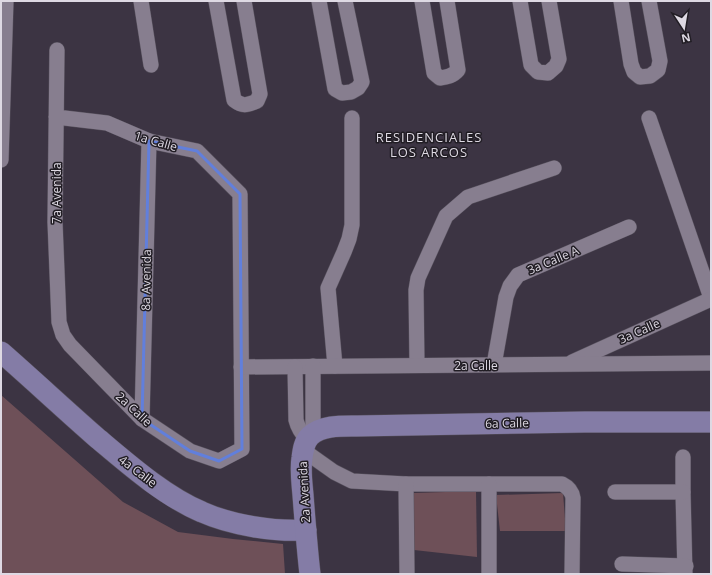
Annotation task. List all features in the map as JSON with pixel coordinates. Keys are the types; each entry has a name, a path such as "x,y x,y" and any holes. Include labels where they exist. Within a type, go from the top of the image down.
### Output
{"main road":[{"name":"4a Calle","path":"1,352 120,457 162,489 186,504 202,513 233,523 282,530 306,530"},
{"name":"6a Calle","path":"308,441 326,428 357,426 592,422 711,422"},
{"name":"2a Avenida","path":"308,441 301,468 310,574"}],"street":[{"path":"1,160 6,1"},
{"path":"141,1 151,65"},
{"path":"216,1 234,100 241,105 257,101 260,94 244,1"},
{"path":"319,1 335,89 342,93 351,92 358,88 362,82 345,1"},
{"path":"422,1 434,73 440,78 454,74 458,70 446,1"},
{"path":"520,1 531,65 538,72 548,73 556,66 559,59 549,1"},
{"path":"621,1 631,64 634,72 640,76 650,76 658,70 660,62 649,1"},
{"name":"7a Avenida","path":"57,50 55,222 59,322 63,335"},
{"name":"1a Calle","path":"56,118 107,123 149,141 197,151 240,194 241,367"},
{"path":"335,366 328,288 344,252 352,226 352,118"},
{"path":"649,118 711,298"},
{"name":"8a Avenida","path":"142,419 149,141"},
{"path":"417,365 416,290 418,278 446,216 468,198 554,168"},
{"name":"3a Calle A","path":"494,365 506,297 510,286 518,275 629,227"},
{"name":"3a Calle","path":"567,364 711,298"},
{"name":"2a Calle","path":"63,335 70,345 142,419 190,451 219,461 242,449 241,367 711,363"},
{"name":"2a Avenida","path":"308,441 313,366"},
{"path":"295,367 296,420 298,427 302,434 334,472 352,481 406,484 562,484 570,490 573,498 572,574"},
{"path":"622,564 686,570 683,457"},
{"path":"406,484 406,574"},
{"path":"489,484 489,574"},
{"path":"615,492 683,492"}],"highlighted area":[{"path":"149,141 197,151 240,194 242,449 219,461 190,451 142,419"}],"shaded area":[{"path":"1,395 123,502 178,532 283,544 285,574 1,574"},
{"path":"476,491 477,557 414,550 414,493"},
{"path":"563,493 566,531 500,531 496,495"}],"district":[{"name":"RESIDENCIALES LOS ARCOS","path":"429,144"}]}
